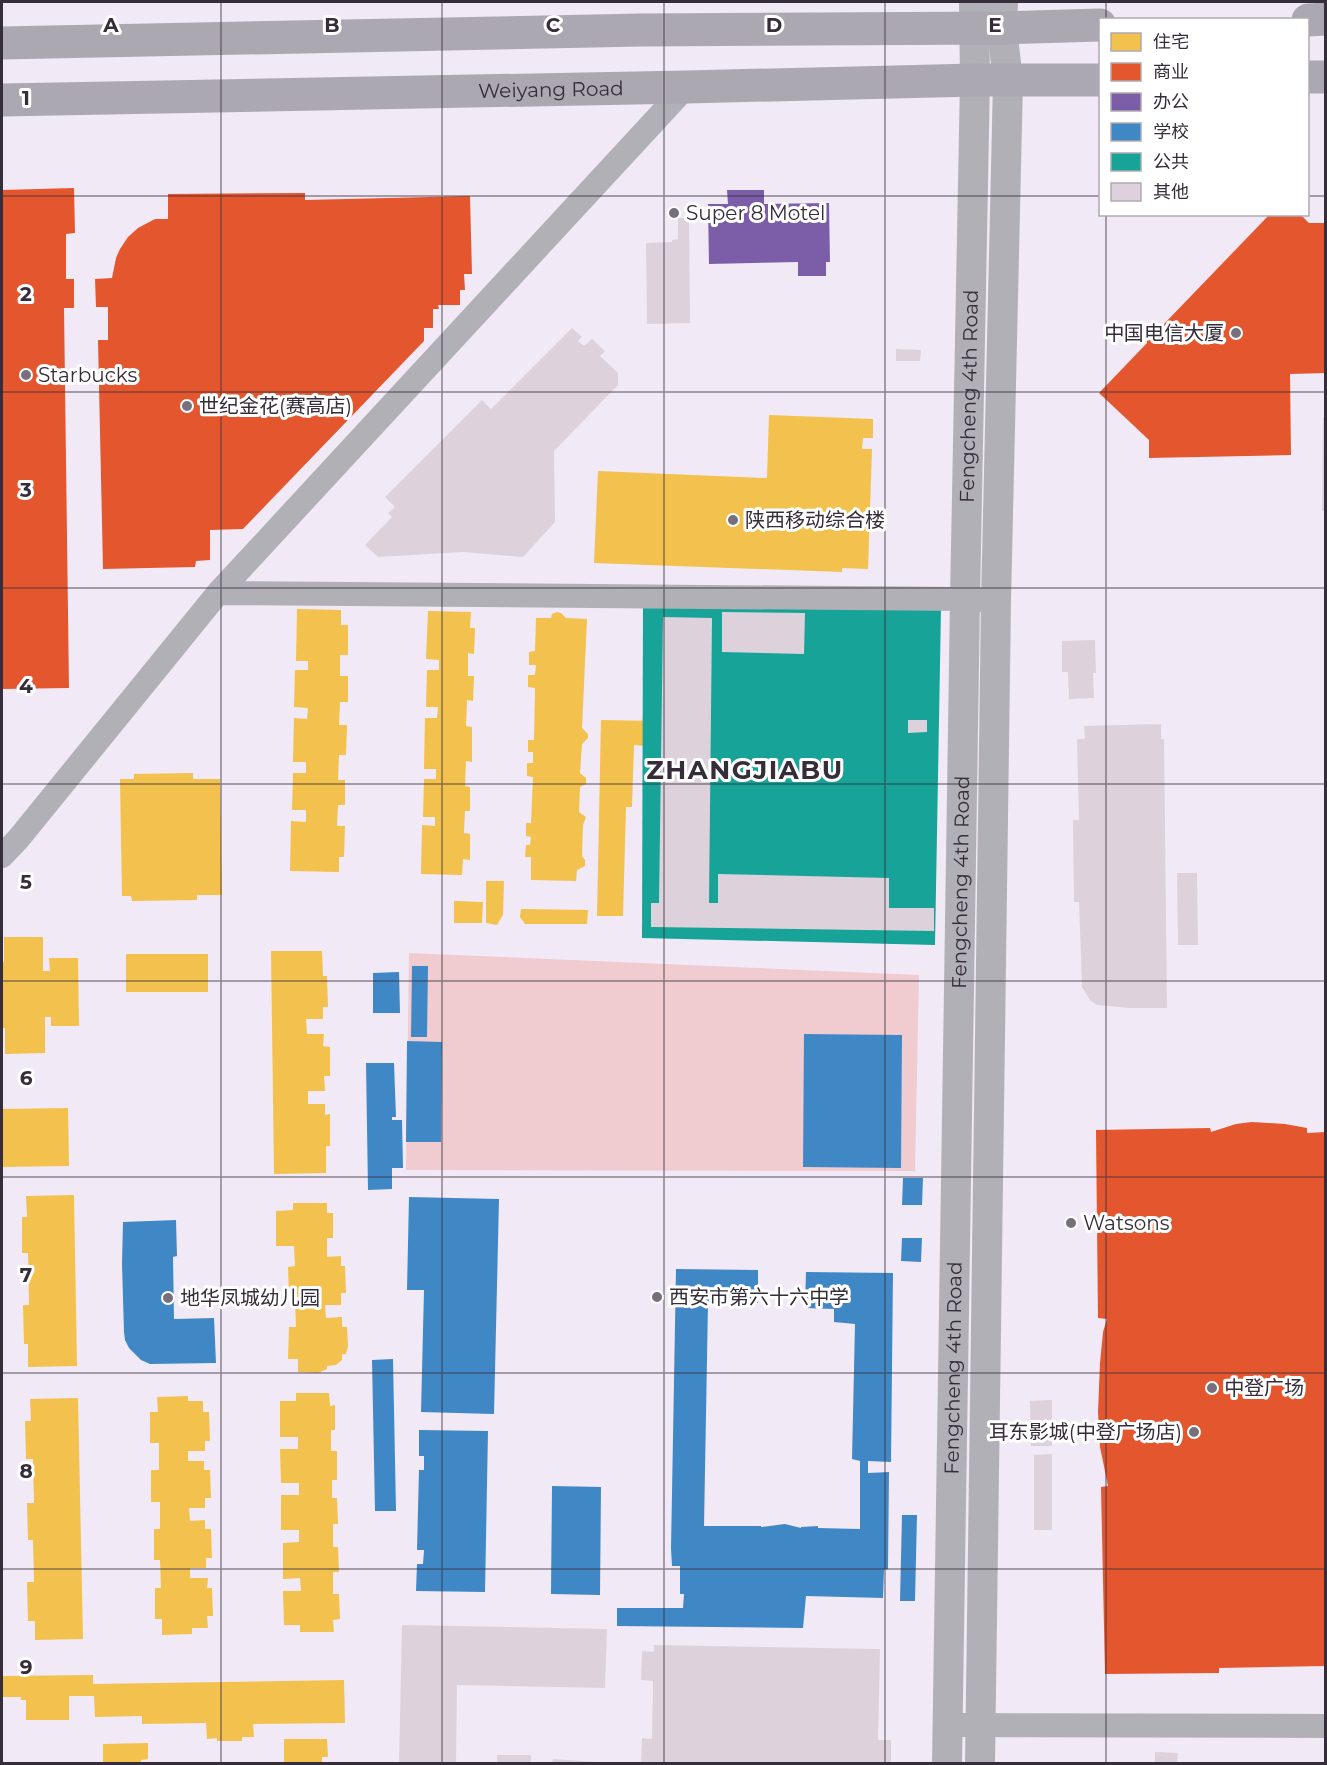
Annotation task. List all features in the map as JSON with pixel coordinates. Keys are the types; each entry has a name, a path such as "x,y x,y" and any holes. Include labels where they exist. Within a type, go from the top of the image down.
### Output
{"main road":[{"path":"2,42 631,31 988,15 1099,25"},
{"path":"1309,20 1326,19"},
{"path":"1309,77 1326,77"},
{"name":"Weiyang Road","path":"2,100 975,80 1099,80"}],"street":[{"name":"Fengcheng 4th Road","path":"947,1764 964,599 975,80 988,15"},
{"path":"988,15 1008,81"},
{"name":"Fengcheng 4th Road","path":"980,1764 996,601 1008,81"},
{"path":"2,856 218,593 686,87"},
{"path":"218,593 996,601"},
{"path":"948,1725 1326,1726"}],"shaded area":[{"path":"409,953 919,975 915,1171 406,1170"}],"building: 住宅":[{"name":"陕西移动综合楼","path":"769,415 873,419 873,438 863,438 862,449 872,449 868,569 842,568 842,572 594,563 598,471 767,478"},
{"path":"297,609 341,610 341,625 348,625 348,655 340,655 340,676 348,676 348,702 340,702 339,725 347,725 346,755 339,755 338,780 345,780 345,805 338,805 337,826 345,826 344,857 339,857 339,872 290,871 291,821 306,822 306,810 292,810 293,773 306,773 306,762 293,762 294,718 307,719 308,708 294,707 295,670 308,670 308,661 296,661"},
{"path":"428,611 471,612 470,628 475,628 474,654 468,653 468,676 474,676 473,701 467,700 466,726 472,727 472,762 466,761 465,786 470,787 470,811 465,811 464,833 470,834 470,860 463,859 462,875 421,874 422,825 435,826 435,817 423,817 424,779 436,779 436,769 424,769 425,718 437,718 438,707 426,707 427,670 439,670 439,660 426,659"},
{"path":"557,612 566,618 587,619 582,728 588,734 588,738 582,744 580,773 586,778 586,784 580,787 579,812 586,817 583,825 582,856 585,866 577,870 576,881 531,880 531,857 525,857 526,845 530,845 531,837 526,836 526,823 531,823 533,777 527,776 527,763 533,763 533,752 528,752 528,740 534,740 535,693 535,688 528,687 528,675 535,675 536,665 529,665 529,652 535,651 536,618 551,618 552,614"},
{"path":"601,720 657,721 656,755 644,755 645,746 634,745 632,807 626,807 623,916 597,916"},
{"path":"193,773 193,779 220,779 222,895 197,895 197,900 132,901 131,896 122,896 120,779 134,779 134,774"},
{"path":"486,881 504,881 503,915 497,925 486,923"},
{"path":"454,901 483,902 482,923 454,923"},
{"path":"521,909 588,910 587,924 525,924 520,917"},
{"path":"4,937 43,937 43,971 50,971 49,958 78,958 79,1026 51,1026 51,1017 45,1017 45,1053 5,1054 5,1028 2,1028"},
{"path":"271,951 322,951 323,976 327,976 328,1007 323,1007 323,1019 306,1019 307,1034 324,1034 323,1046 330,1047 330,1076 324,1076 325,1091 308,1091 308,1104 325,1104 325,1115 330,1114 330,1146 326,1146 326,1173 274,1174"},
{"path":"126,954 208,954 208,992 126,992"},
{"path":"68,1108 69,1166 2,1167 2,1109"},
{"path":"74,1195 77,1366 28,1367 28,1344 24,1344 23,1305 29,1305 28,1253 22,1253 22,1217 27,1217 26,1196"},
{"path":"293,1203 327,1203 327,1213 333,1213 333,1238 327,1238 327,1257 341,1256 341,1266 345,1266 346,1293 341,1293 341,1305 325,1305 326,1318 342,1317 342,1327 347,1327 346,1354 342,1354 342,1360 336,1365 327,1366 327,1369 318,1373 298,1372 298,1359 288,1359 289,1327 296,1327 295,1299 289,1299 288,1267 295,1266 294,1246 276,1246 276,1211 293,1210"},
{"path":"296,1393 329,1393 330,1406 335,1405 335,1430 331,1430 331,1451 337,1451 337,1480 332,1480 332,1498 337,1498 338,1524 333,1524 333,1547 338,1547 339,1572 333,1572 333,1594 339,1594 340,1619 333,1620 334,1632 300,1632 300,1625 284,1625 283,1591 301,1591 300,1578 283,1579 283,1543 299,1542 299,1530 281,1530 281,1495 299,1495 299,1483 281,1483 280,1449 298,1449 298,1437 280,1437 280,1401 296,1401"},
{"path":"188,1396 188,1401 203,1401 203,1412 209,1412 210,1441 205,1441 205,1451 188,1451 188,1461 204,1461 204,1470 210,1470 211,1498 205,1498 205,1508 189,1508 190,1521 205,1520 205,1529 211,1529 212,1558 206,1558 206,1568 190,1568 190,1578 208,1578 207,1588 212,1588 213,1616 207,1616 208,1628 192,1628 192,1634 162,1635 162,1619 155,1619 155,1588 161,1588 160,1560 154,1560 154,1529 160,1529 160,1502 151,1502 151,1470 159,1470 159,1443 150,1443 150,1412 158,1412 157,1397"},
{"path":"78,1398 83,1639 35,1640 35,1621 28,1621 27,1582 34,1582 33,1540 28,1540 27,1503 34,1503 33,1459 26,1459 25,1421 31,1421 30,1399"},
{"path":"93,1675 93,1684 344,1680 345,1723 253,1724 254,1737 242,1737 242,1741 217,1741 217,1738 207,1739 206,1723 142,1724 142,1716 95,1717 94,1696 69,1696 69,1720 26,1720 26,1700 21,1700 21,1697 2,1697 2,1676"},
{"path":"284,1739 327,1739 328,1757 322,1757 322,1764 284,1764"},
{"path":"148,1743 148,1759 141,1760 141,1764 103,1764 103,1744"}],"building: 商业":[{"path":"74,188 75,233 66,234 66,279 74,279 74,308 64,308 69,688 2,689 2,190"},
{"path":"305,193 305,200 470,196 472,274 464,274 465,290 460,290 460,305 438,305 439,309 433,309 433,328 424,328 424,341 243,529 210,530 210,560 196,561 195,567 103,569 98,340 108,340 108,307 96,307 95,279 112,278 120,249 138,228 155,219 168,219 168,194"},
{"name":"中国电信大厦","path":"1268,216 1302,216 1309,223 1326,223 1326,373 1290,374 1291,455 1149,458 1149,440 1099,393 1147,343 1147,324 1164,324"},
{"name":"中登广场","path":"1252,1122 1307,1128 1307,1133 1326,1132 1326,1666 1219,1668 1219,1673 1105,1674 1101,1487 1108,1486 1100,1447 1098,1412 1103,1332 1107,1319 1098,1318 1096,1130 1210,1128 1211,1132 1236,1124"}],"building: 办公":[{"path":"727,190 764,190 764,204 829,203 830,262 826,262 826,276 798,276 798,262 709,264 708,204 728,204"}],"building: 学校":[{"path":"412,966 428,966 427,1037 411,1037"},
{"path":"399,972 400,1013 373,1013 373,973"},
{"path":"804,1034 902,1035 901,1168 803,1167"},
{"path":"407,1041 442,1042 441,1142 406,1142"},
{"path":"366,1063 394,1063 396,1117 392,1117 392,1120 402,1120 403,1168 392,1168 392,1189 368,1190"},
{"path":"903,1178 923,1178 922,1205 902,1205"},
{"path":"409,1197 499,1199 494,1414 421,1412 424,1290 407,1290"},
{"path":"176,1220 177,1256 173,1257 174,1319 214,1318 216,1363 150,1364 141,1360 129,1348 125,1340 123,1222"},
{"path":"902,1238 922,1238 921,1262 901,1261"},
{"path":"676,1269 758,1270 758,1303 708,1303 704,1526 761,1527 785,1524 801,1528 818,1526 818,1528 860,1529 860,1461 852,1459 855,1324 834,1322 834,1309 805,1308 806,1272 893,1273 891,1462 868,1461 868,1473 889,1472 888,1569 884,1570 883,1598 806,1596 803,1628 617,1626 617,1608 683,1608 684,1594 680,1594 680,1566 672,1566 671,1549"},
{"path":"393,1359 396,1511 375,1511 372,1360"},
{"path":"419,1430 488,1431 485,1592 416,1591 417,1564 423,1564 424,1550 417,1550 419,1470 424,1470 424,1456 419,1456"},
{"path":"552,1486 601,1487 600,1595 551,1594"},
{"path":"902,1515 917,1515 915,1601 900,1601"}],"building: 公共":[{"path":"643,603 941,608 935,945 642,938"}],"building: 其他":[{"path":"678,218 689,218 690,323 647,324 646,243 672,242 678,239"},
{"path":"572,328 582,337 578,341 584,346 592,339 605,351 600,356 618,373 618,385 554,451 555,522 523,557 463,552 378,557 365,545 392,517 388,513 395,507 385,497 482,400 491,409"},
{"path":"896,349 921,350 920,361 896,361"},
{"path":"1323,417 1326,417 1326,511 1322,511"},
{"path":"722,612 805,613 804,654 722,652"},
{"path":"663,617 712,618 709,903 718,903 718,874 889,878 889,908 934,908 934,931 651,927 651,903 659,903"},
{"path":"1095,640 1094,698 1069,699 1068,672 1062,672 1062,641"},
{"path":"908,720 927,720 927,732 908,733"},
{"path":"1161,724 1161,739 1164,739 1167,1008 1097,1005 1090,1000 1082,987 1079,902 1074,902 1073,820 1079,820 1077,739 1085,739 1084,726"},
{"path":"1177,873 1197,873 1198,945 1178,945"},
{"path":"1052,1400 1052,1446 1031,1446 1030,1401"},
{"path":"1052,1454 1052,1530 1034,1530 1034,1455"},
{"path":"402,1625 607,1629 605,1688 457,1685 456,1764 399,1764"},
{"path":"654,1645 880,1649 878,1740 891,1740 891,1764 641,1764 642,1738 652,1739 653,1686 653,1681 641,1680 642,1651 654,1652"},
{"path":"1155,1752 1178,1753 1177,1764 1155,1764"},
{"path":"497,1755 531,1755 531,1764 497,1764"},
{"path":"553,1759 598,1762 598,1764 552,1764"}],"place":[{"name":"Super 8 Motel","path":"674,213"},
{"name":"中国电信大厦","path":"1236,333"},
{"name":"Starbucks","path":"26,375"},
{"name":"世纪金花(赛高店)","path":"187,406"},
{"name":"陕西移动综合楼","path":"733,520"},
{"name":"Watsons","path":"1071,1223"},
{"name":"西安市第六十六中学","path":"657,1297"},
{"name":"地华凤城幼儿园","path":"168,1298"},
{"name":"中登广场","path":"1212,1388"},
{"name":"耳东影城(中登广场店)","path":"1194,1432"}],"district":[{"name":"ZHANGJIABU","path":"745,770"}]}
